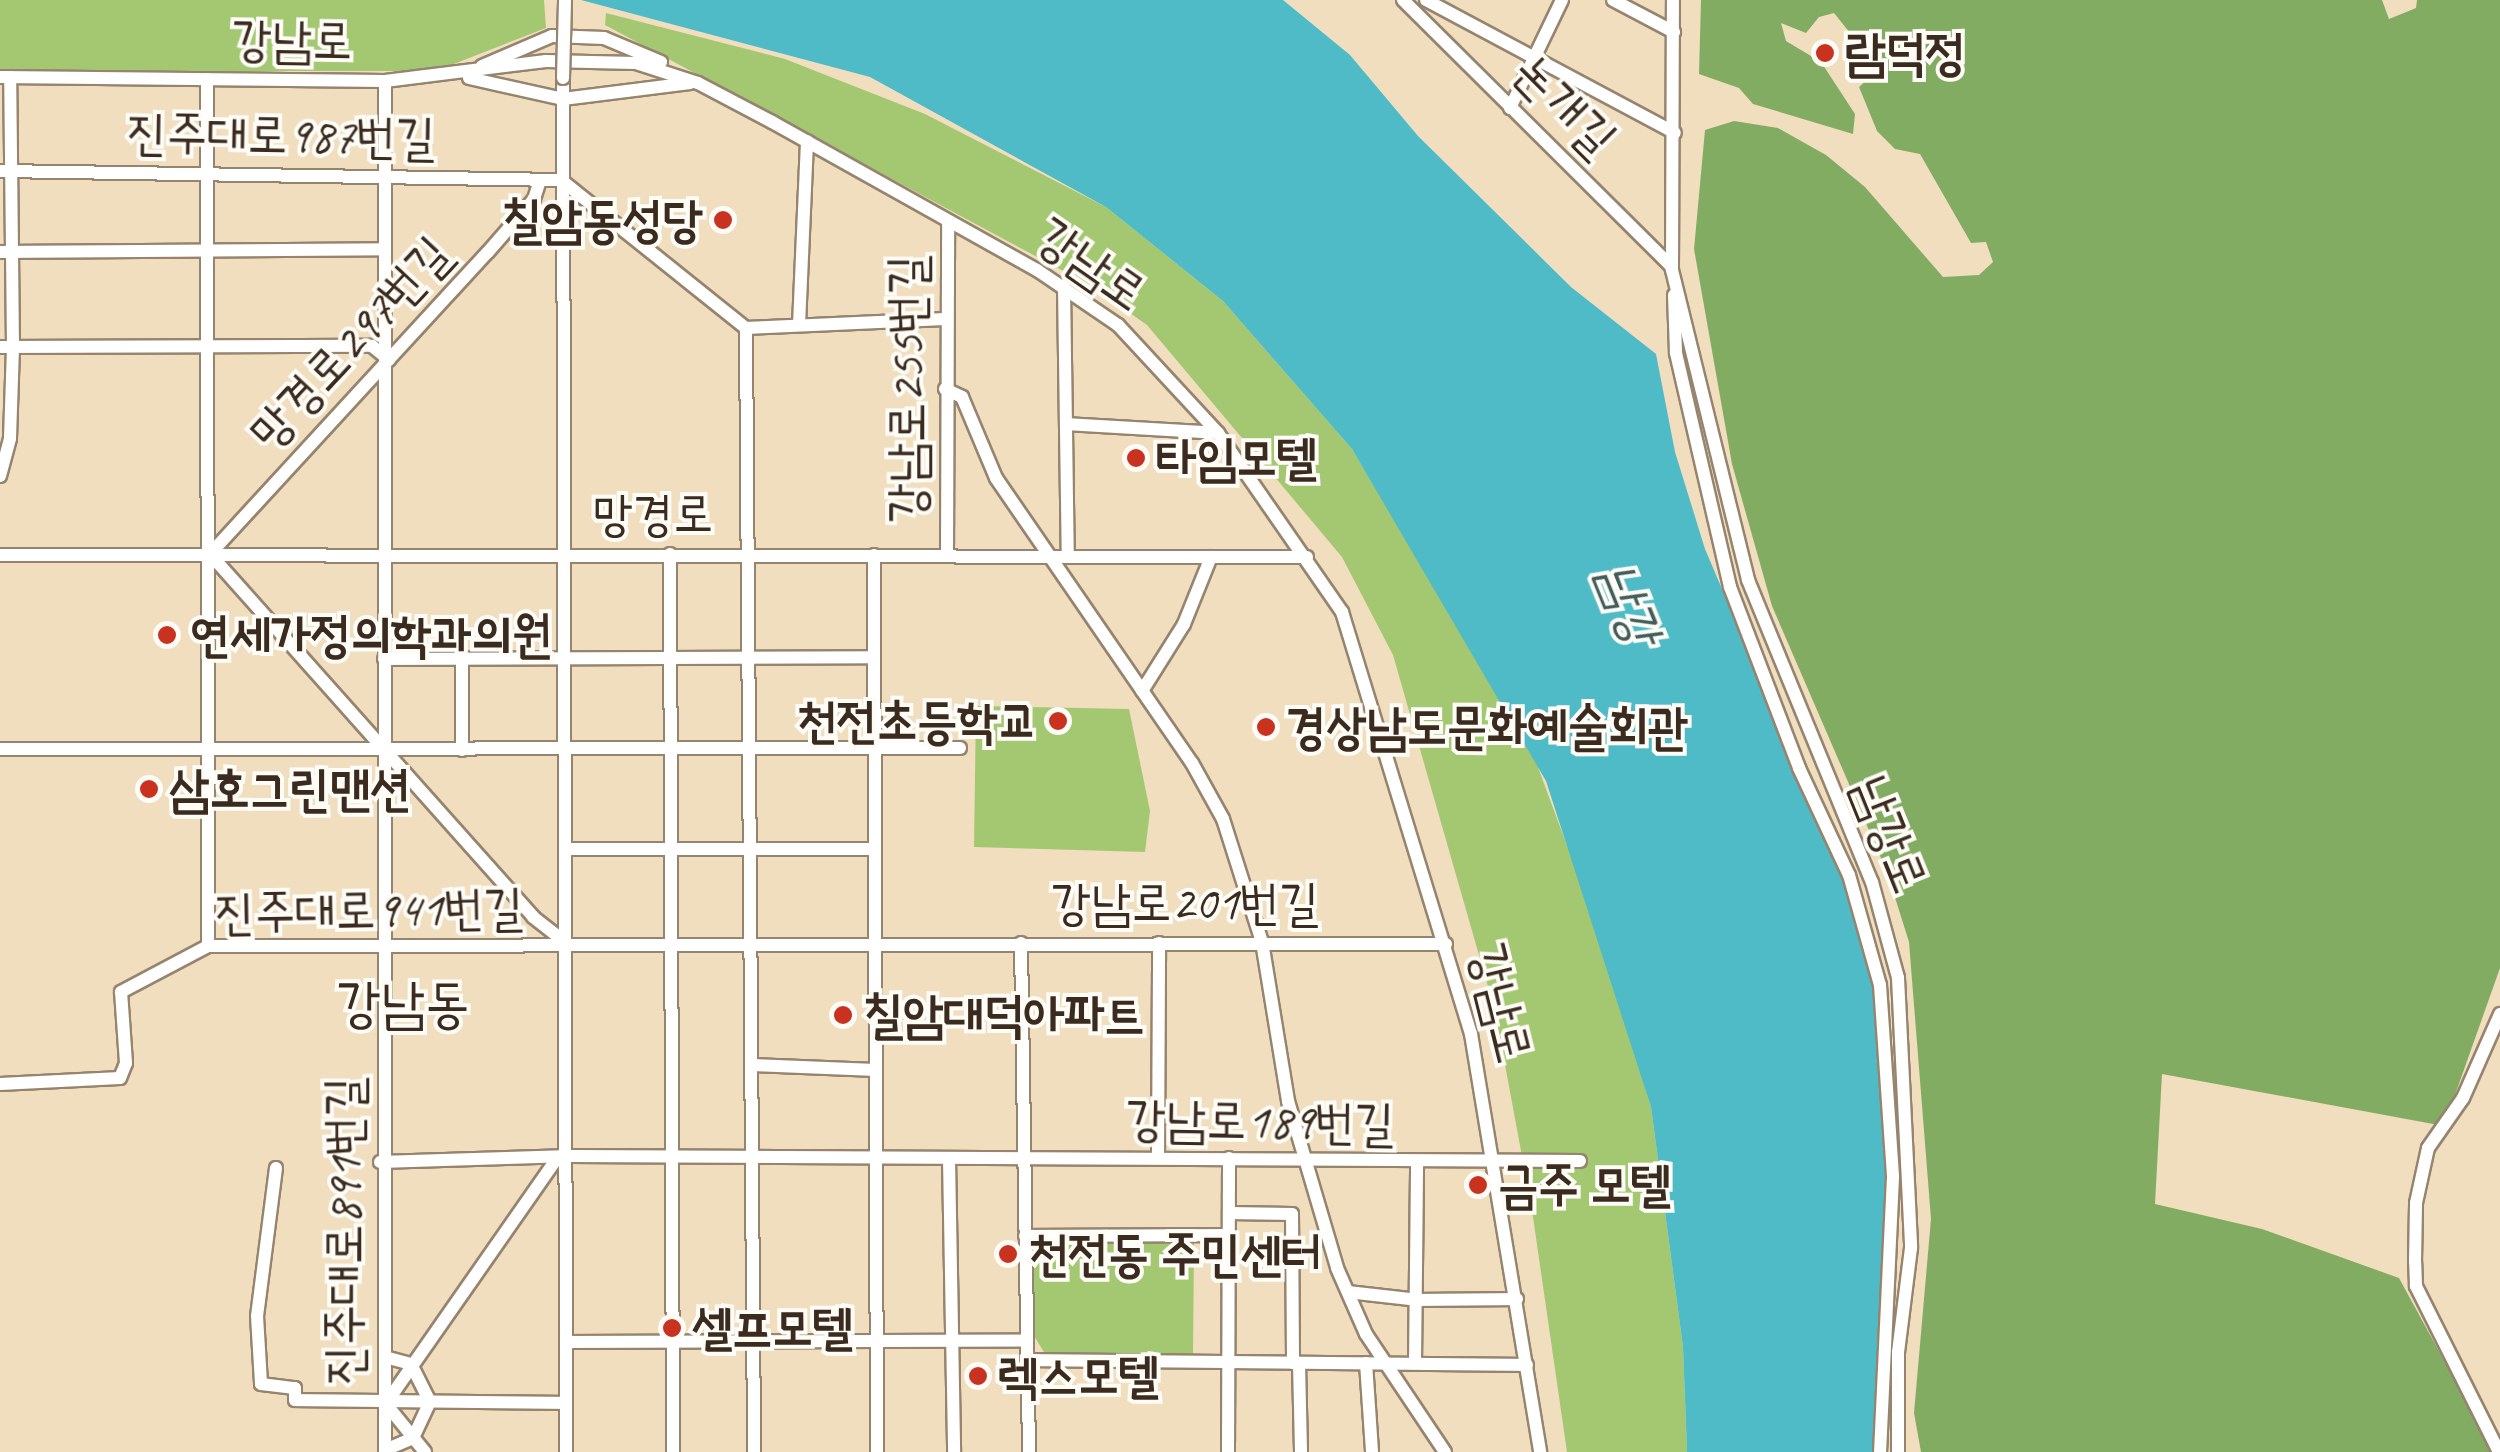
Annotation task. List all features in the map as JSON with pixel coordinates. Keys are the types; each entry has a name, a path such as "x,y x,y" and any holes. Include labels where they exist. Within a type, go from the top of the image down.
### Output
{"street":[{"path":"565,0 561,180 568,658 569,945 563,1157 568,1342 566,1452"},
{"name":"논개길","path":"1404,0 1671,266"},
{"path":"1426,0 1676,133"},
{"path":"1510,108 1562,0"},
{"path":"1613,0 1674,32"},
{"name":"남강로","path":"1673,0 1676,133 1671,266 1676,353 1730,587 1798,768 1849,875 1880,985 1893,1177 1880,1452"},
{"path":"460,76 552,36 604,38 698,83"},
{"name":"강남로","path":"5,77 385,81 597,60 636,63 698,83 807,141 1064,286 1118,325 1218,433 1342,612 1446,944 1494,1164 1540,1452"},
{"path":"460,76 563,99 698,83"},
{"path":"0,476 10,438 5,77"},
{"path":"206,79 210,347 208,946"},
{"name":"진주대로891번길","path":"385,81 384,249 389,360 381,750 385,948 380,1162 385,1451"},
{"path":"799,325 807,141"},
{"name":"진주대로987번길","path":"6,170 561,180"},
{"name":"망경로297번길","path":"210,554 534,199 540,180"},
{"path":"561,180 746,328 945,319"},
{"name":"강남로255번길","path":"947,556 948,222"},
{"path":"7,252 384,249"},
{"name":"남강로","path":"1671,266 1748,580 1872,882 1898,978 1911,1248 1898,1352 1898,1452"},
{"path":"1064,286 1068,556"},
{"path":"746,328 754,1452"},
{"path":"6,347 372,346 389,360"},
{"path":"946,390 962,397 979,449 1223,819 1262,942 1304,1163 1348,1292 1386,1364 1444,1452"},
{"path":"1067,424 1218,433"},
{"path":"210,554 533,917 569,945"},
{"path":"670,554 673,1446"},
{"name":"망경로","path":"0,555 1306,557"},
{"path":"874,555 877,1452"},
{"path":"1142,691 1184,624 1211,557"},
{"path":"384,659 874,658"},
{"path":"462,659 462,750"},
{"path":"0,749 960,748"},
{"path":"568,849 875,849"},
{"name":"강남로201번길","path":"1024,1158 1020,943 1446,944"},
{"name":"진주대로941번길","path":"0,1084 120,1078 126,1064 121,992 208,946 1020,943"},
{"path":"1158,1158 1159,943"},
{"path":"2499,1452 2416,1286 2415,1262 2416,1203 2428,1148 2463,1098 2500,1014"},
{"path":"752,1066 876,1070"},
{"path":"386,1404 563,1157"},
{"name":"강남로189번길","path":"380,1162 563,1157 1230,1158 1417,1165 1580,1161"},
{"path":"949,1158 954,1450"},
{"path":"1024,1158 1029,1447"},
{"path":"1228,1452 1230,1158"},
{"path":"1416,1363 1417,1165"},
{"path":"276,1168 256,1377 272,1388 295,1388 295,1400 386,1404 566,1402"},
{"name":"강남로189번길","path":"1230,1212 1292,1214 1296,1363"},
{"path":"1025,1236 1229,1235"},
{"path":"1348,1292 1419,1300 1517,1298"},
{"path":"568,1342 1027,1340"},
{"path":"385,1357 412,1364"},
{"path":"1027,1360 1527,1365"},
{"path":"1296,1363 1301,1452"},
{"path":"1366,1363 1372,1451"},
{"path":"412,1364 430,1402"},
{"path":"385,1451 413,1438 430,1402"},
{"path":"386,1404 425,1452"}],"green space":[{"path":"0,0 544,0 546,28 436,71 0,71"},
{"path":"1701,0 2382,0 2389,19 2416,8 2417,0 2500,0 2500,968 2444,1126 2162,1074 2155,1204 2262,1229 2399,1278 2494,1452 1921,1452 1914,1413 1931,1219 1909,942 1887,872 1772,606 1732,464 1694,249 1705,130 1734,121 1778,128 1826,155 1865,187 1943,277 1979,275 1993,262 1986,242 1971,243 1920,154 1895,149 1877,131 1859,87 1879,69 1834,13 1819,17 1806,33 1781,23 1786,41 1821,62 1855,114 1853,134 1753,104 1739,88 1699,74"},
{"path":"606,13 785,59 925,114 1106,207 1223,301 1352,449 1532,751 1596,924 1651,1107 1683,1347 1687,1452 1567,1452 1532,1210 1495,1011 1393,655 1342,557 1147,325 1093,287 605,25"},
{"path":"976,706 1129,709 1150,811 1145,852 974,847"},
{"path":"1032,1238 1194,1242 1193,1357 1047,1357 1031,1331"}],"water":[{"name":"남강","path":"581,0 1283,0 1350,55 1418,136 1571,287 1656,354 1675,452 1705,549 1874,946 1894,1154 1880,1452 1687,1452 1683,1347 1651,1107 1546,781 1352,449 1223,301 1106,207 870,77"}],"place":[{"name":"람덕정","path":"1825,53"},
{"name":"칠암동성당","path":"723,220"},
{"name":"타임모텔","path":"1136,458"},
{"name":"연세가정의학과의원","path":"167,635"},
{"name":"천전초등학교","path":"1058,721"},
{"name":"경상남도문화예술회관","path":"1266,727"},
{"name":"삼호그린맨션","path":"149,789"},
{"name":"칠암대덕아파트","path":"843,1015"},
{"name":"금주 모텔","path":"1478,1185"},
{"name":"천전동 주민센터","path":"1008,1254"},
{"name":"셀프모텔","path":"672,1328"},
{"name":"렉스모텔","path":"978,1376"}],"district":[{"name":"강남동","path":"403,1004"}]}
